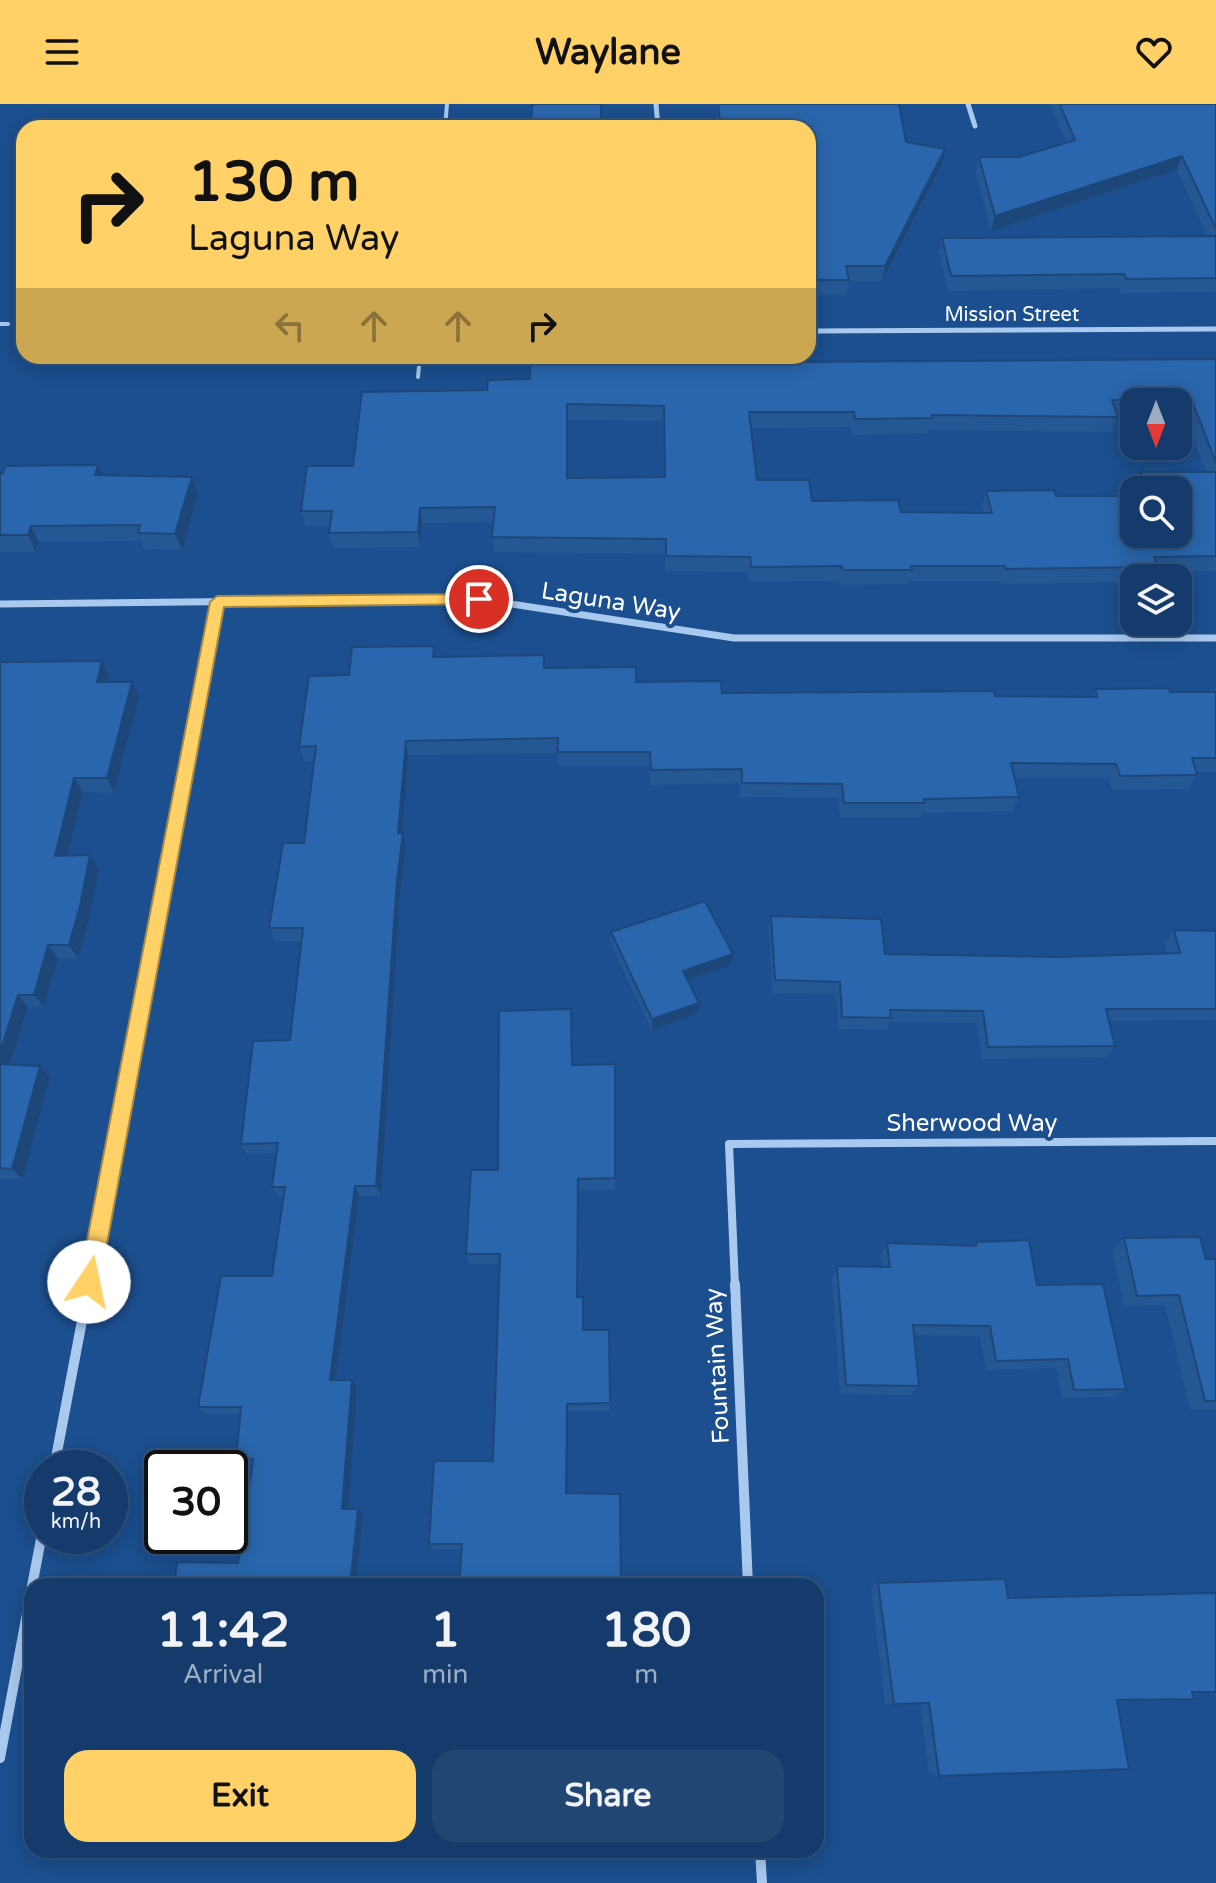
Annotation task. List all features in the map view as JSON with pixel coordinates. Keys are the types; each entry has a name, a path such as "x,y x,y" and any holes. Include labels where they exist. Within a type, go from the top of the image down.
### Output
{"street":[{"path":"968,104 975,126"},
{"name":"Mission Street","path":"816,331 1216,329"},
{"name":"Laguna Way","path":"0,604 479,599 734,638 1216,638"},
{"path":"57,1450 217,602"},
{"name":"Sherwood Way","path":"729,1144 1216,1141"},
{"name":"Fountain Way","path":"729,1144 748,1578"},
{"path":"34,1578 38,1554"},
{"path":"0,1758 24,1630"},
{"path":"760,1858 762,1883"}],"lane":[{"path":"0,324 8,324"},
{"path":"418,377 419,364"}],"building":[{"path":"601,104 601,120 531,120 532,105"},
{"path":"718,104 899,104 906,142 945,149 885,266 846,266 849,280 816,280 816,120 720,120"},
{"path":"1060,104 1216,104 1216,229 1182,156 995,216 979,157 1019,157 1075,140"},
{"path":"1216,236 1216,278 1126,279 1124,274 951,276 942,238"},
{"path":"1216,359 1216,463 1192,401 1192,388 1120,388 1120,400 1112,400 1118,417 932,415 932,418 855,419 854,412 749,412 757,480 809,480 812,501 898,500 901,512 992,513 986,491 1054,490 1056,496 1120,496 1120,548 1192,548 1192,476 1142,476 1141,472 1216,472 1216,556 1154,557 1157,564 1120,564 1120,568 911,566 912,570 843,570 842,566 751,567 750,557 666,556 666,539 492,537 495,507 420,508 418,532 329,533 332,511 301,511 307,466 353,466 362,392 487,390 488,380 530,379 530,364","holes":["567,404 664,406 665,477 567,478"]},
{"path":"98,465 95,475 192,477 175,534 138,533 140,525 31,526 28,535 0,535 0,473 3,473 5,466"},
{"path":"434,646 433,657 544,655 544,668 636,667 636,682 721,681 722,693 994,691 995,696 1097,697 1095,689 1169,688 1170,692 1216,692 1216,758 1192,758 1197,775 1120,776 1116,764 1011,763 1019,797 924,799 925,803 844,803 842,784 742,783 742,769 651,770 650,752 558,752 558,738 406,741 398,833 403,833 376,1186 355,1186 330,1380 352,1380 342,1509 358,1509 351,1578 175,1578 177,1562 238,1563 239,1554 248,1554 248,1494 253,1459 248,1459 248,1450 237,1450 241,1407 198,1407 221,1276 272,1276 285,1187 272,1187 278,1143 241,1144 253,1041 290,1040 303,928 269,928 283,843 304,843 316,746 299,747 309,676 349,675 352,647"},
{"path":"102,661 97,682 132,682 107,778 74,778 55,856 90,855 80,906 69,945 48,945 34,995 18,995 0,1052 0,662"},
{"path":"705,901 733,954 683,971 699,1003 652,1019 611,932"},
{"path":"771,916 881,919 885,954 1057,957 1180,953 1174,930 1216,931 1216,1009 1106,1009 1115,1046 988,1047 983,1011 890,1010 891,1018 842,1017 840,982 775,980"},
{"path":"571,1009 572,1065 615,1064 615,1178 578,1179 577,1297 583,1297 583,1330 609,1330 610,1403 567,1404 566,1493 620,1494 621,1578 460,1578 462,1544 429,1544 434,1461 493,1461 500,1254 466,1254 471,1170 498,1170 499,1011"},
{"path":"0,1064 40,1066 12,1169 0,1168"},
{"path":"1200,1237 1206,1259 1216,1259 1216,1401 1205,1401 1179,1295 1137,1296 1124,1238"},
{"path":"1029,1240 1037,1285 1103,1284 1126,1389 1074,1390 1068,1359 996,1361 990,1326 913,1325 919,1386 846,1385 837,1266 890,1267 887,1243 976,1246 976,1242"},
{"path":"1005,1579 1008,1598 1216,1593 1216,1692 1192,1692 1194,1699 1117,1700 1129,1769 939,1776 929,1703 894,1704 878,1583"}],"route":[{"path":"89,1282 217,602 479,599"}]}
